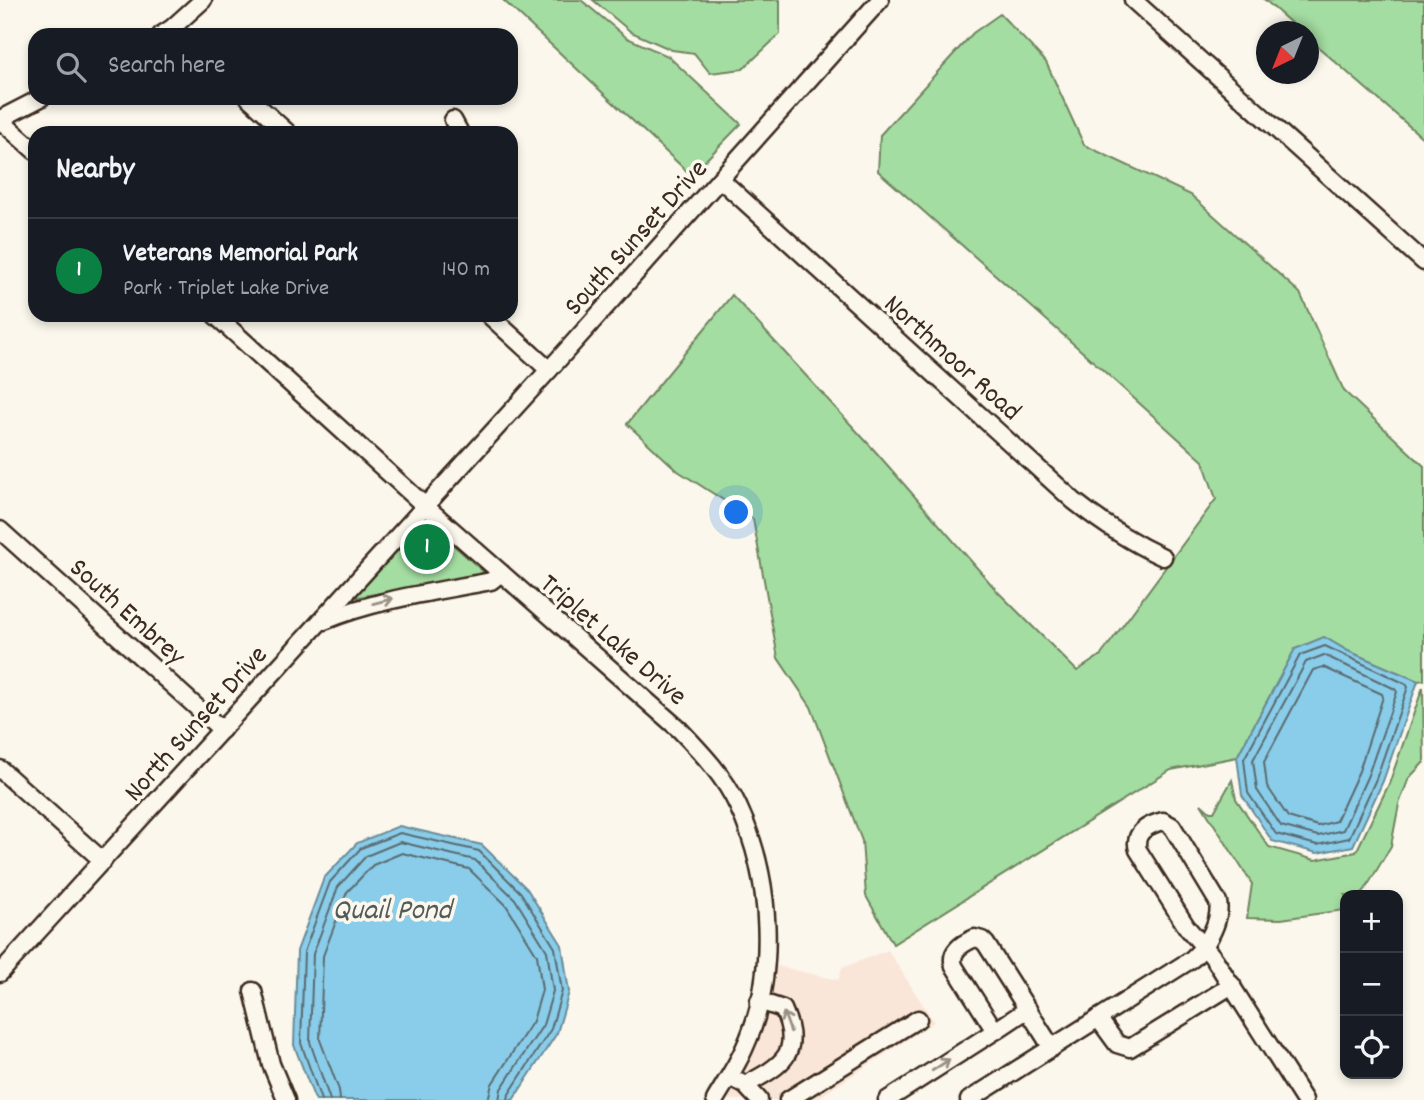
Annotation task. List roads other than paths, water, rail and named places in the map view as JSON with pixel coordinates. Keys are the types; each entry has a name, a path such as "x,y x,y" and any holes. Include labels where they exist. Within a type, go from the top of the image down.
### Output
{"street":[{"path":"176,28 203,0"},
{"name":"South Sunset Drive","path":"425,506 880,0"},
{"path":"1133,0 1424,262"},
{"path":"28,105 0,120 28,145"},
{"path":"257,105 280,126"},
{"name":"Northmoor Road","path":"720,179 1074,501 1133,544 1163,557"},
{"name":"Triplet Lake Drive","path":"223,322 425,506 680,730 710,761 737,804 752,842 764,901 764,974 759,1001 744,1049 715,1100"},
{"path":"497,322 549,370"},
{"name":"North Sunset Drive","path":"0,973 425,506"},
{"name":"South Embrey","path":"0,530 222,730"},
{"path":"319,623 368,604 491,581 501,573"},
{"path":"0,769 103,861"},
{"path":"970,1100 1192,959 1205,946 1219,912 1218,902 1166,821 1155,823 1137,836 1138,850 1181,920 1205,946 1232,985 1304,1100"},
{"path":"995,1031 952,963 953,953 957,948 972,939 982,940 1052,1048"},
{"path":"1098,1018 1116,1044 1130,1048 1232,985"},
{"path":"253,991 271,1064 286,1100"},
{"path":"745,1085 764,1075 788,1054 793,1044 791,1027 783,1009 759,1001"},
{"path":"887,1100 1028,1009"},
{"path":"788,1100 918,1019"},
{"path":"728,1077 745,1085 760,1100"}],"water":[{"path":"1324,637 1348,651 1418,681 1383,781 1353,846 1317,853 1272,841 1242,795 1237,757 1295,649"},
{"name":"Quail Pond","path":"399,826 482,845 527,889 562,945 569,992 557,1033 513,1100 316,1100 314,1097 294,1045 297,951 324,878 357,843"}],"place":[{"name":"Veterans Memorial Park","path":"427,547"}]}
